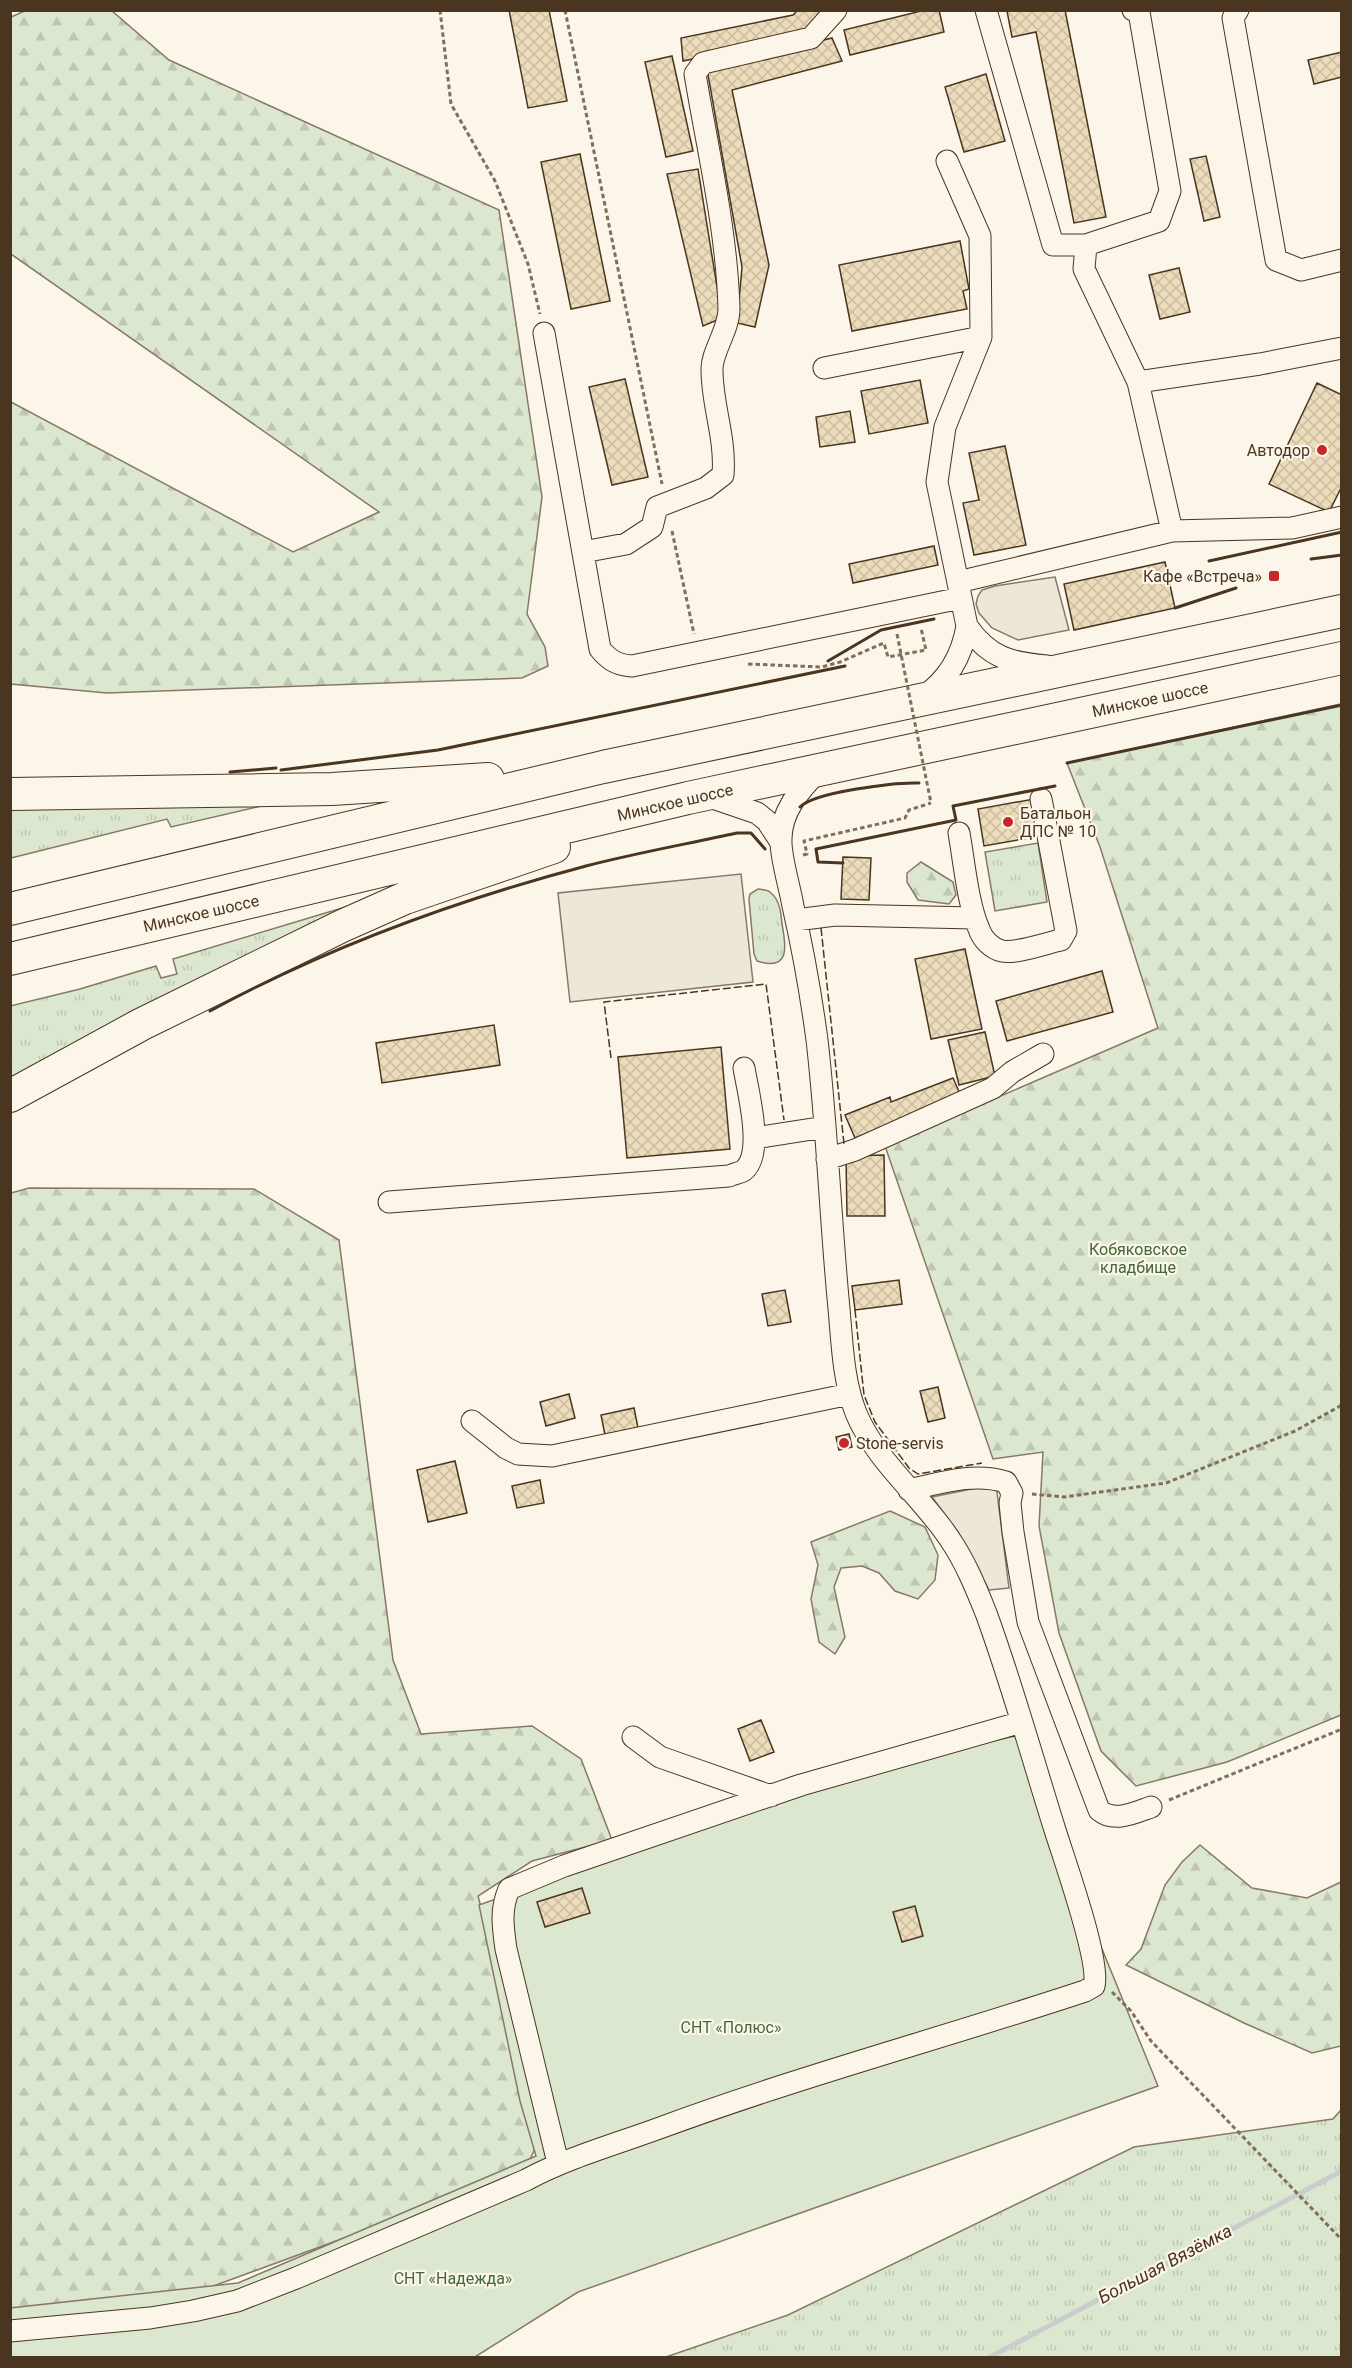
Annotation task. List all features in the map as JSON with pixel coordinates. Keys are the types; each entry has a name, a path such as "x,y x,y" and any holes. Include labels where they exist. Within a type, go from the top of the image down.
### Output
{"highway":[{"path":"10,909 603,768 1341,611"},
{"name":"Минское шоссе","path":"10,959 695,797 1341,658"},
{"path":"10,794 332,789 470,781 603,768"},
{"path":"10,1096 142,1024 288,951 405,898 504,866 695,797"}],"street":[{"path":"583,552 626,544 652,527 657,507 706,488 723,475 724,453 711,368 729,313 725,252 695,74 703,63 811,38 836,10"},
{"path":"986,10 1053,245 1086,245 1159,221 1170,191 1139,12 1133,10"},
{"path":"1238,10 1233,18 1276,260 1301,270 1341,260"},
{"path":"918,700 938,685 954,665 962,650 967,626 937,482 945,427 981,337 980,236 947,161"},
{"path":"1086,245 1084,269 1138,382 1172,531"},
{"path":"544,333 600,649 608,659 621,665 643,663 960,590 1172,531 1292,528 1341,517"},
{"path":"824,368 981,337"},
{"path":"1138,382 1260,364 1341,348"},
{"path":"967,626 981,644 997,656 1010,661 1049,666 1093,663"},
{"path":"10,2331 150,2318 193,2312 237,2301 526,2180 558,2163 709,2110 1085,1991 1094,1986 1096,1980 1084,1925 1022,1722 986,1614 970,1575 949,1538 909,1490 867,1433 857,1416 850,1394 843,1346 817,1039 780,841 783,820 789,806 802,788 820,770"},
{"path":"695,797 757,813 765,819 780,841"},
{"path":"959,833 975,918 982,935 996,949 1003,952 1061,940 1066,931 1041,799"},
{"path":"796,920 835,915 975,918"},
{"path":"827,1159 855,1150 993,1088 1012,1072 1043,1054"},
{"path":"389,1202 729,1176 743,1171 752,1158 755,1138 744,1068"},
{"path":"755,1138 825,1127"},
{"path":"472,1421 506,1448 518,1454 552,1455 850,1394"},
{"path":"909,1490 970,1477 991,1477 1006,1482 1012,1493 1010,1503 1013,1532 1028,1622 1099,1810 1106,1816 1118,1816 1150,1807"},
{"path":"558,2163 506,1949 502,1919 503,1902 508,1889 564,1866 771,1796 1022,1722"},
{"path":"633,1737 660,1756 771,1796"}],"path":[{"path":"84,10 96,10"},
{"path":"440,10 451,104 499,191 528,264 544,333"},
{"path":"565,10 696,644"},
{"path":"744,663 822,667 884,643 888,657 927,650 921,628"},
{"path":"800,855 807,854 804,841 906,818 909,810 931,803 897,633"},
{"path":"1012,1493 1064,1497 1166,1483 1295,1431 1341,1405"},
{"path":"1150,1807 1341,1729"},
{"path":"1096,1980 1107,1986 1131,2011 1150,2041 1341,2240"}],"green space":[{"path":"27,10 112,11 169,60 499,210 542,497 527,614 545,647 548,666 522,678 107,693 11,684 11,402 293,552 379,512 11,254 11,17"},
{"name":"Кобяковское кладбище","path":"1341,704 1341,1715 1227,1762 1136,1786 1101,1751 1059,1633 1039,1526 1043,1452 993,1459 885,1146 1158,1028 1100,847 1067,763"},
{"path":"283,801 171,827 167,819 11,858 10,806"},
{"path":"1038,843 1047,902 995,911 985,852"},
{"path":"921,862 953,882 956,895 949,904 918,900 907,882 907,873"},
{"path":"758,889 771,893 780,907 785,948 781,960 776,963 757,961 754,954 749,899 750,894"},
{"path":"352,905 138,1009 11,1083 10,1006 80,989 156,966 161,978 177,974 173,959"},
{"path":"29,1188 254,1189 339,1240 393,1660 421,1734 532,1726 581,1759 612,1840 532,1861 478,1896 542,2134 524,2172 197,2292 11,2315 11,1193"},
{"path":"890,1511 925,1527 938,1555 935,1580 918,1599 895,1591 879,1573 862,1566 841,1568 834,1587 845,1637 835,1654 819,1642 811,1599 818,1565 811,1542"},
{"name":"СНТ «Полюс»","path":"1015,1736 1158,2086 578,2292 475,2357 11,2357 10,2308 238,2283 536,2156 520,2101 479,1905 759,1806 911,1760"},
{"path":"1200,1845 1252,1888 1307,1898 1341,1882 1341,2046 1312,2053 1244,2023 1126,1965 1141,1949 1165,1885 1182,1862"},
{"path":"1341,2110 1341,2357 666,2357 788,2315 1134,2147 1333,2119"}],"shaded area":[{"path":"1055,577 1069,630 1018,640 992,628 979,613 976,604 982,590"},
{"path":"741,874 753,982 570,1002 558,893"},
{"path":"996,1484 1009,1588 989,1590 958,1532 932,1497"}],"building":[{"path":"509,10 549,10 567,101 528,108"},
{"path":"798,10 827,10 801,36 683,61 681,38 793,15"},
{"path":"925,10 939,10 944,32 850,55 844,30"},
{"path":"1065,10 1106,217 1074,223 1036,32 1012,37 1007,11"},
{"path":"832,38 842,61 732,90 769,265 755,327 737,323 742,267 707,69"},
{"path":"1342,52 1342,77 1314,84 1308,60"},
{"path":"672,56 693,151 666,157 645,62"},
{"path":"986,74 1005,141 964,152 945,87"},
{"path":"580,154 610,301 571,309 541,162"},
{"path":"1206,156 1220,217 1204,221 1190,159"},
{"path":"698,169 722,318 703,326 667,174"},
{"path":"960,241 969,289 963,291 967,309 852,331 839,265"},
{"path":"1179,268 1190,312 1160,319 1149,275"},
{"path":"625,379 648,477 612,485 589,387"},
{"path":"920,380 928,423 869,434 861,391"},
{"path":"1317,383 1342,395 1342,486 1329,512 1269,484"},
{"path":"850,411 855,442 820,447 816,417"},
{"path":"1005,446 1026,545 974,555 963,503 979,500 969,453"},
{"path":"934,546 938,565 853,583 849,564"},
{"path":"1165,562 1175,608 1074,630 1064,584"},
{"path":"1034,799 1040,836 984,846 978,809"},
{"path":"843,857 871,858 869,900 841,899"},
{"path":"965,949 982,1029 931,1039 915,959"},
{"path":"1102,971 1113,1012 1007,1041 996,1001"},
{"path":"494,1025 500,1065 382,1083 376,1043"},
{"path":"985,1032 995,1076 959,1085 948,1040"},
{"path":"721,1047 730,1149 627,1158 618,1057"},
{"path":"953,1078 961,1096 855,1138 845,1115 890,1097 891,1102"},
{"path":"884,1155 885,1216 847,1216 846,1156"},
{"path":"899,1280 902,1304 855,1310 852,1286"},
{"path":"785,1290 791,1322 768,1326 762,1294"},
{"path":"938,1387 945,1418 928,1422 920,1391"},
{"path":"569,1394 575,1418 546,1426 540,1402"},
{"path":"634,1408 638,1428 605,1435 601,1415"},
{"path":"849,1434 852,1447 839,1450 836,1437"},
{"path":"455,1461 467,1513 428,1522 417,1470"},
{"path":"540,1480 544,1503 517,1508 512,1486"},
{"path":"761,1720 774,1752 750,1761 738,1729"},
{"path":"582,1888 590,1913 545,1927 537,1902"},
{"path":"915,1906 923,1936 902,1942 893,1912"}],"waterway":[{"name":"Большая Вязёмка","path":"988,2358 1342,2171"}],"fence":[{"path":"821,928 844,1144 846,1143"},
{"path":"611,1058 604,1002 766,984 784,1120"},
{"path":"855,1310 864,1395 875,1422 909,1468 918,1474 982,1463"}],"wall":[{"path":"1209,561 1342,532"},
{"path":"1311,559 1342,555"},
{"path":"1175,608 1236,588"},
{"path":"828,661 881,630 934,619"},
{"path":"281,770 438,750 845,666"},
{"path":"1067,763 1342,705"},
{"path":"230,772 276,768"},
{"path":"800,807 821,797 838,793 875,786 919,783"},
{"path":"843,863 818,862 816,849 956,820 953,806 1055,786"},
{"path":"210,1011 347,946 488,894 586,866 737,833 751,833 765,849"}],"place":[{"name":"Автодор","path":"1322,450"},
{"name":"Кафе «Встреча»","path":"1274,576"},
{"name":"Батальон ДПС № 10","path":"1008,822"},
{"name":"Stone-servis","path":"844,1443"}],"park label":[{"name":"СНТ «Надежда»","path":"453,2278"}]}
